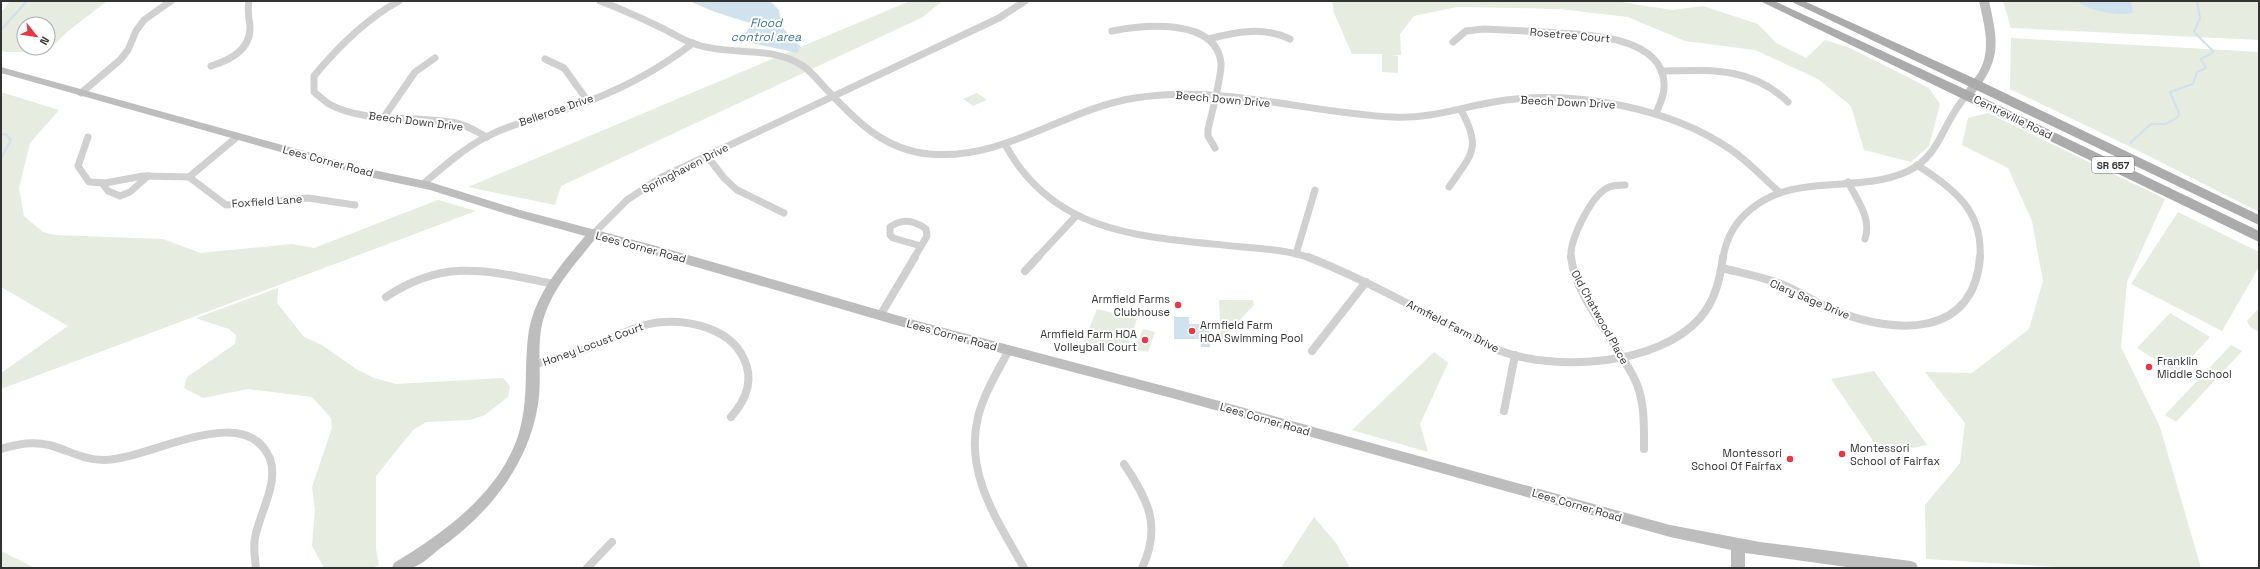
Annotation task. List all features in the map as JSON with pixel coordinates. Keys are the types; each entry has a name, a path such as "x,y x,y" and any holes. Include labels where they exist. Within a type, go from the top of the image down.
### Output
{"main road":[{"name":"Centreville Road","path":"1765,1 1967,95 2259,237"},
{"name":"Centreville Road","path":"1795,1 1976,84 2259,220"}],"street":[{"path":"82,93 120,60 128,50 136,30 144,20 171,1"},
{"path":"211,66 234,56 246,44 250,33 247,11 249,1"},
{"name":"Beech Down Drive","path":"399,1 377,15 323,62 314,74 312,83 314,94 325,103 364,114 456,123 469,127 486,137"},
{"name":"Beech Down Drive","path":"600,1 704,47 787,58 805,67 863,129 884,142 921,154 954,156 986,152 1020,142 1088,110 1118,101 1164,94 1214,96 1391,117 1429,116 1500,101 1533,98 1612,103 1656,112 1718,141 1744,160 1778,191"},
{"name":"Springhaven Drive","path":"406,566 469,518 501,479 514,459 526,430 533,398 532,346 534,330 539,313 554,284 612,212 643,188 707,156 999,18 1025,1"},
{"name":"Armfield Farm Drive","path":"1006,146 1017,167 1032,184 1047,197 1076,216 1101,226 1143,236 1296,254 1334,267 1485,344 1515,355 1573,362 1623,358 1665,344 1689,329 1711,302 1720,282 1725,248 1736,224 1752,207 1778,191 1820,183 1848,182 1889,177 1917,165 1932,153 1939,144 1948,121 1976,84 1989,61 1993,41 1984,1"},
{"path":"1112,31 1136,26 1171,27 1189,31 1208,39 1217,48 1220,60 1208,130 1208,136 1215,148"},
{"name":"Rosetree Court","path":"1453,42 1466,31 1475,29 1603,36 1621,40 1638,48 1652,59 1661,71"},
{"path":"1208,39 1227,34 1251,31 1278,33 1290,39"},
{"name":"Bellerose Drive","path":"423,184 486,137 520,123 572,107 656,70 693,43"},
{"path":"384,117 415,72 435,58"},
{"path":"545,59 564,68 587,100"},
{"name":"Lees Corner Road","path":"1,70 369,173 423,184 593,234 664,252 1009,350 1670,531 1738,546 1910,568"},
{"path":"1656,112 1665,87 1661,71 1711,70 1735,73 1768,85 1777,90 1788,102"},
{"path":"1450,187 1470,156 1475,141 1470,126 1461,110"},
{"path":"88,137 78,166 88,182 102,183 148,176 189,177 237,136"},
{"path":"707,156 724,178 737,190 784,213"},
{"name":"Clary Sage Drive","path":"1722,268 1782,285 1837,312 1869,322 1896,325 1916,325 1949,315 1960,308 1973,291 1981,242 1980,234 1973,215 1959,196 1943,182 1917,165"},
{"path":"102,183 110,194 118,197 127,194 148,176"},
{"name":"Foxfield Lane","path":"189,177 226,205 308,198 355,206"},
{"path":"1848,182 1866,219 1868,233 1865,240"},
{"name":"Old Chatwood Place","path":"1625,185 1610,186 1600,192 1573,239 1570,253 1576,278 1636,383 1642,403 1644,417 1644,449"},
{"path":"1296,254 1315,190"},
{"path":"1025,271 1076,216"},
{"path":"881,314 921,246 928,232 923,227 903,221 890,227 889,231 893,238 921,246"},
{"path":"386,297 416,278 451,270 477,270 554,284"},
{"path":"1312,351 1366,282"},
{"name":"Honey Locust Court","path":"533,365 584,349 645,324 665,321 691,324 724,336 736,346 745,359 749,378 746,397 741,406 731,417"},
{"path":"1009,350 978,416 974,446 975,462 986,500 1024,568"},
{"path":"1504,411 1515,355"},
{"path":"1,448 36,444 48,445 77,457 102,460 132,457 202,433 229,432 250,437 266,450 272,468 269,486 256,528 253,545 256,568"},
{"path":"1124,464 1146,498 1152,518 1151,543 1142,568"},
{"path":"588,568 612,542"},
{"path":"1738,546 1738,568"}],"shaded area":[{"path":"10,1 107,1 67,32 56,43 56,16 16,16 16,52 1,51 1,12"},
{"path":"910,1 942,1 923,17 561,186 555,205 468,187"},
{"path":"1332,1 1615,1 1672,10 1703,6 1758,24 1776,43 1806,58 1825,40 1850,48 1929,88 1940,104 1929,146 1911,162 1864,150 1851,106 1818,79 1755,50 1685,41 1628,17 1559,9 1457,7 1414,16 1400,34 1401,55 1390,55 1398,56 1398,73 1382,72 1382,54 1352,54 1334,13"},
{"path":"2003,1 2259,1 2259,40 2011,28"},
{"path":"2011,38 2259,52 2259,212 2141,152 2010,89"},
{"path":"1,92 59,110 30,143 19,188 24,216 43,232 55,235 163,239 200,253 292,244 314,248 438,200 476,211 1,389 1,373 68,326 1,287"},
{"path":"977,93 987,100 973,106 963,99"},
{"path":"1988,113 2165,199 2127,282 2121,347 2160,427 2201,568 2073,568 1926,559 1925,505 1960,463 1965,423 1925,372 1972,373 2029,329 2043,281 2032,221 2008,168 1962,145 1968,118"},
{"path":"2178,212 2259,252 2259,267 2222,331 2131,284"},
{"path":"278,288 277,303 304,337 322,345 356,369 374,378 396,384 503,378 510,386 508,397 485,415 470,420 426,422 413,430 376,476 376,549 379,565 371,568 324,568 312,546 315,509 312,487 332,428 331,418 312,397 248,389 203,398 184,388 187,377 235,344 236,335 229,329 196,318"},
{"path":"1219,300 1253,300 1254,305 1221,340"},
{"path":"2259,308 2259,332 2250,327 2247,321"},
{"path":"1097,309 1137,319 1126,352 1084,342"},
{"path":"2170,313 2210,337 2177,373 2137,348"},
{"name":"Armfield Farm HOA Volleyball Court","path":"1143,329 1155,332 1148,352 1135,349"},
{"path":"2231,345 2242,351 2176,422 2165,415"},
{"path":"1434,352 1448,363 1420,424 1428,452 1352,430"},
{"path":"1874,371 1927,445 1882,454 1831,379"},
{"path":"1314,517 1336,543 1350,568 1281,568"},
{"path":"1,551 35,568 1,568"}],"water":[{"name":"Flood control area","path":"689,1 771,2 779,10 781,26 800,46 798,53 747,42 743,37 751,25 750,23 715,12"},
{"path":"2078,1 2131,1 2133,12 2129,14 2114,14 2096,10"},
{"name":"Armfield Farm HOA Swimming Pool","path":"1174,317 1189,317 1189,324 1209,324 1210,347 1201,347 1200,339 1174,339"}],"waterway":[{"path":"1,30 27,1"},
{"path":"2130,143 2151,124 2166,124 2178,117 2179,113 2170,92 2193,84 2197,72 2206,68 2201,59 2214,52 2194,32 2200,18 2197,1"},
{"path":"1,135 6,134 11,140 1,158"}],"place":[{"name":"Armfield Farms Clubhouse","path":"1178,305"},
{"name":"Armfield Farm HOA Swimming Pool","path":"1192,331"},
{"name":"Armfield Farm HOA Volleyball Court","path":"1145,340"},
{"name":"Franklin Middle School","path":"2149,367"},
{"name":"Montessori School of Fairfax","path":"1842,454"},
{"name":"Montessori School Of Fairfax","path":"1790,459"}]}
